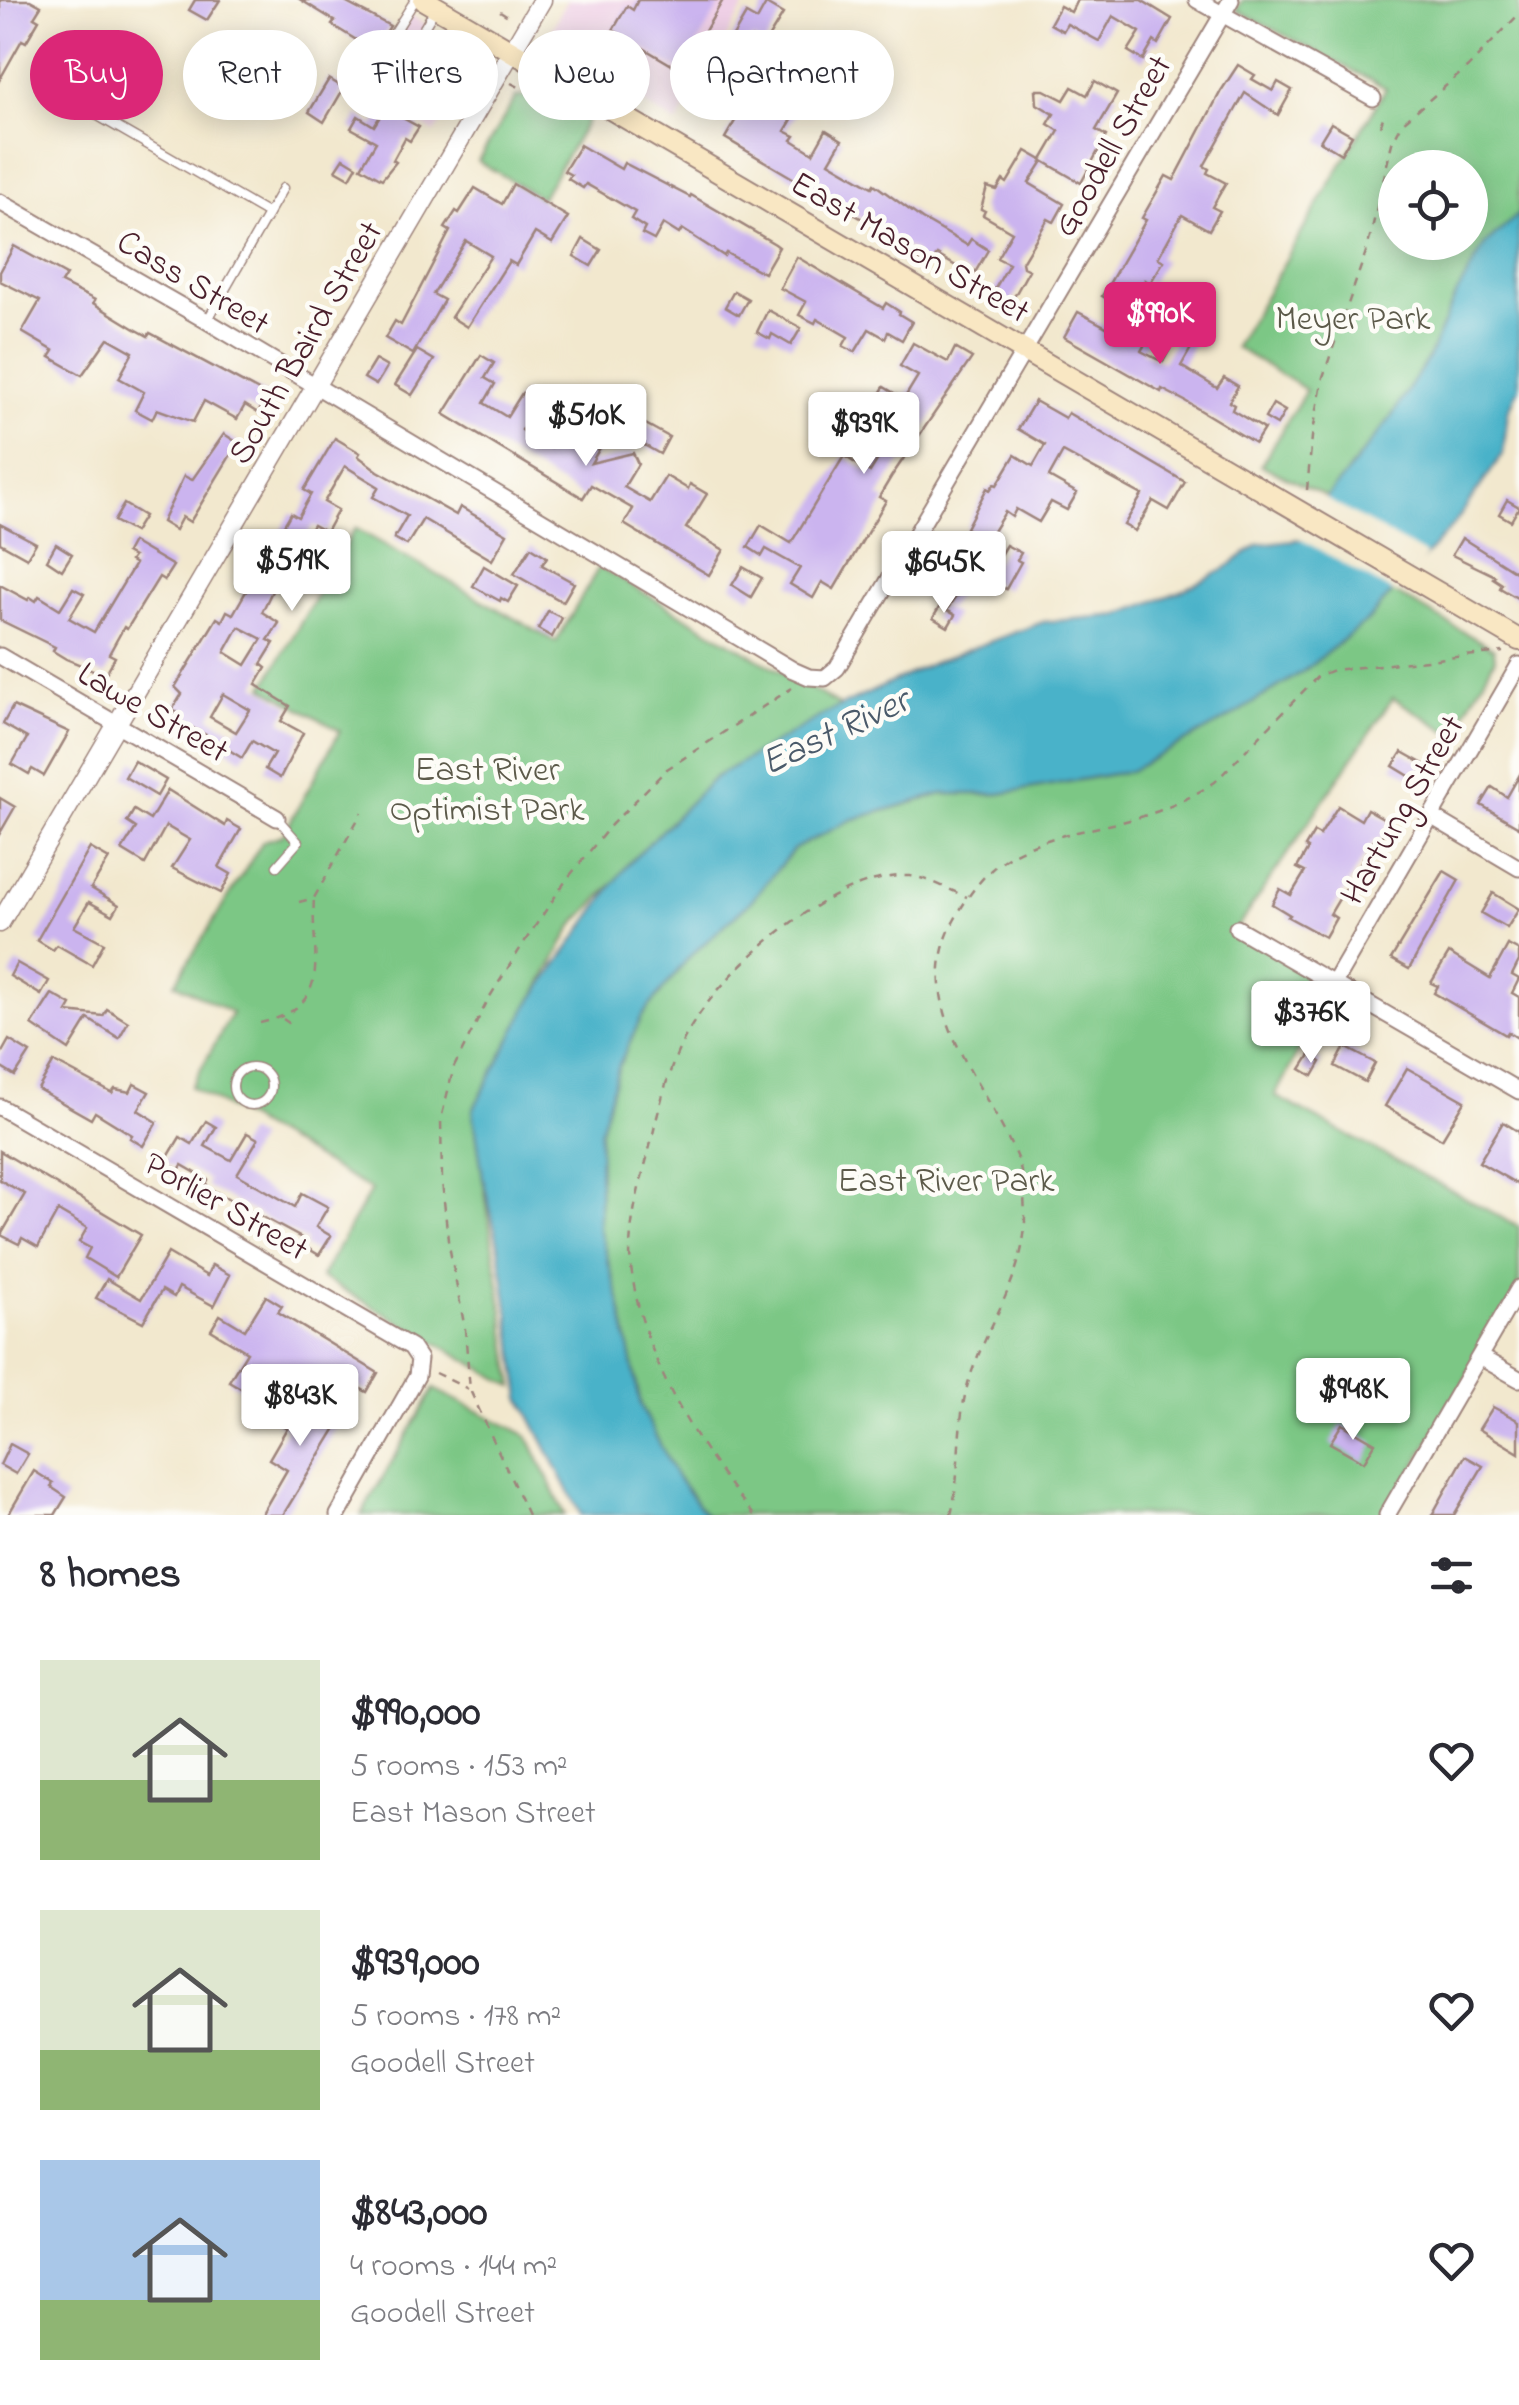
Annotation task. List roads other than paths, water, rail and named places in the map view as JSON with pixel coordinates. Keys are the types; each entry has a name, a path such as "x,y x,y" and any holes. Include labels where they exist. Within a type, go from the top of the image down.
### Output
{"main road":[{"name":"East Mason Street","path":"428,2 1413,578 1510,646"}],"street":[{"name":"South Baird Street","path":"498,75 542,0"},
{"path":"1197,0 1227,7 1373,98"},
{"name":"Goodell Street","path":"825,678 837,668 1227,7"},
{"name":"South Baird Street","path":"0,923 470,122"},
{"name":"Cass Street","path":"0,202 802,675 825,678"},
{"name":"Lawe Street","path":"0,656 277,818"},
{"name":"Hartung Street","path":"1334,983 1519,665"},
{"path":"1431,816 1519,868"},
{"path":"1237,928 1519,1091"},
{"name":"Porlier Street","path":"0,1108 404,1342 419,1363 338,1515"},
{"path":"1387,1515 1519,1288"},
{"path":"1480,1357 1519,1379"}],"lane":[{"path":"396,30 415,0"},
{"path":"418,30 428,2"},
{"path":"455,30 461,21"},
{"path":"105,120 268,214"},
{"path":"207,321 284,188"},
{"path":"277,818 298,842 277,866"},
{"path":"245,1068 262,1070 270,1080 268,1097 258,1105 239,1102 232,1090 235,1077 245,1068"}],"water":[{"name":"East River","path":"1519,214 1519,387 1508,412 1503,454 1455,523 1368,620 1305,670 1227,719 1130,771 999,794 942,794 851,820 794,849 750,902 689,957 642,1016 619,1065 600,1132 599,1229 620,1303 641,1406 675,1475 706,1515 581,1515 521,1398 473,1110 528,1006 627,865 714,778 828,712 935,662 1043,622 1119,615 1223,570 1259,544 1301,539 1307,516 1390,419 1428,358 1476,260 1488,260 1488,241"}],"park label":[{"name":"Meyer Park","path":"1353,317"},
{"name":"East River Optimist Park","path":"487,788"},
{"name":"East River Park","path":"946,1179"}]}
